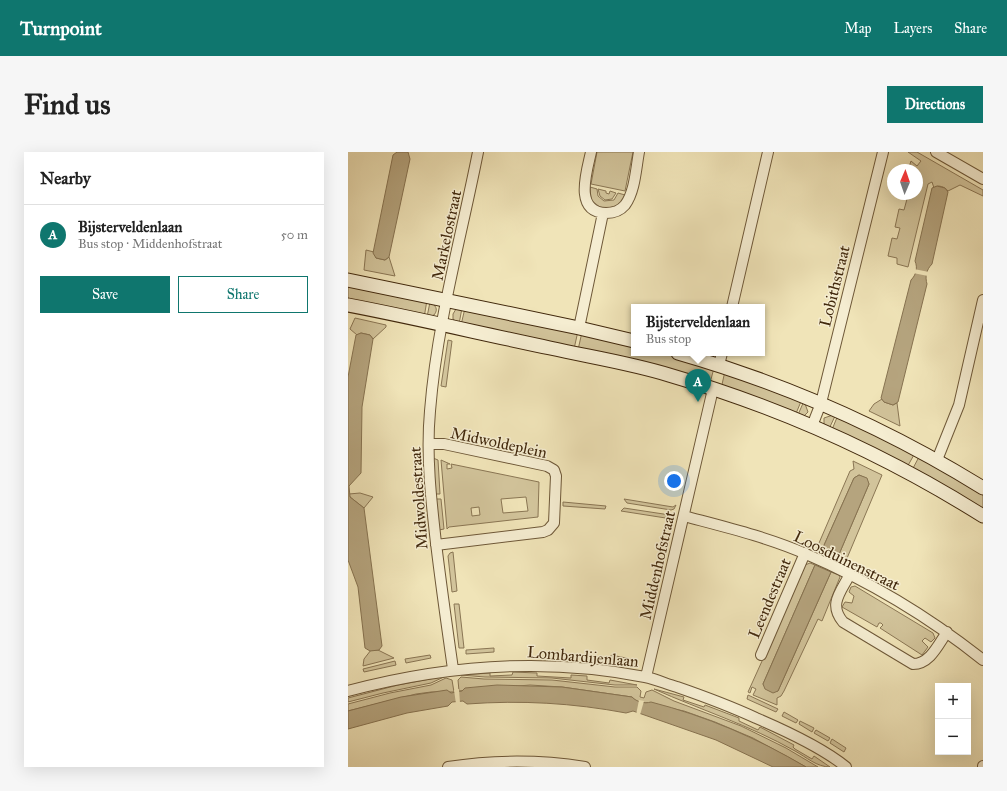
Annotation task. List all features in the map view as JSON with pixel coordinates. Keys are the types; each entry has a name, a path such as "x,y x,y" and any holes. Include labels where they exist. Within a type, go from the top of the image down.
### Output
{"street":[{"name":"Markelostraat","path":"442,324 478,152"},
{"path":"591,152 584,185 585,197 588,204 594,210 603,212 618,211 625,206 629,198 639,152"},
{"path":"733,304 768,152"},
{"name":"Lobithstraat","path":"812,426 822,403 883,152"},
{"path":"936,152 983,179"},
{"path":"579,328 603,212"},
{"path":"348,280 631,340"},
{"path":"937,460 959,405 983,300"},
{"path":"348,305 600,358 668,374 812,426 907,472 983,516"},
{"name":"Midwoldestraat","path":"442,324 430,411 429,476 436,545 453,669"},
{"path":"700,356 721,359 822,403 937,460 983,488"},
{"name":"Middenhofstraat","path":"646,677 713,389"},
{"name":"Midwoldeplein","path":"429,444 444,444 547,466 554,470 556,476 554,523 548,530 543,532 436,545"},
{"name":"Loosduinenstraat","path":"684,516 749,534 808,555 850,574 902,603 947,632 983,660"},
{"name":"Leendestraat","path":"761,655 808,555"},
{"path":"850,574 836,602 836,613 843,622 913,664 921,664 927,660 947,632"},
{"name":"Lombardijenlaan","path":"348,692 388,680 453,669 519,664 581,667 646,677 751,716 785,731 846,767"},
{"path":"448,767 506,762 564,764 585,767"}],"shaded area":[{"path":"397,152 408,152 410,159 389,257 385,260 376,258 373,253 393,155"},
{"path":"597,152 633,152 625,191 591,184"},
{"path":"908,152 917,152 983,190 983,196 960,185 948,191 941,186 934,188 932,182 928,184 908,267 897,264 897,258 888,256 892,238 897,239 900,228 895,227 899,209 904,210 907,200 923,200 923,164 919,164 921,161"},
{"path":"937,186 945,188 948,192 932,264 926,274 927,284 898,402 893,405 884,402 881,398 911,280 916,271 915,261 932,188"},
{"path":"590,187 597,189 598,196 604,201 614,200 618,193 625,195 621,202 616,206 601,208 591,200"},
{"path":"598,189 606,191 606,193 609,194 610,191 616,193 612,199 605,200 600,196"},
{"path":"366,250 374,252 376,258 385,260 389,257 395,276 364,270"},
{"path":"348,283 427,300 424,318 348,302"},
{"path":"430,302 435,306 436,311 434,315 427,317"},
{"path":"462,308 459,324 453,319 453,314 456,309"},
{"path":"465,308 578,331 574,349 461,325"},
{"path":"355,318 386,325 386,327 373,339 370,335 361,333 357,335 350,329"},
{"path":"582,332 631,343 631,356 677,356 714,368 710,383 578,350"},
{"path":"361,333 370,335 373,339 362,407 361,473 349,486 350,497 364,508 382,646 379,650 370,651 365,648 358,587 348,560 348,377 356,335"},
{"path":"448,340 452,341 446,387 441,386"},
{"path":"725,371 802,399 795,416 721,389"},
{"path":"882,399 884,402 893,405 897,403 900,426 869,411 874,404"},
{"path":"804,401 808,412 804,416 797,417"},
{"path":"836,414 828,431 824,425 824,418"},
{"path":"838,415 915,453 906,469 831,432"},
{"path":"920,455 983,492 983,514 911,472"},
{"path":"433,458 438,460 440,494 435,494"},
{"path":"441,460 450,464 447,464 447,469 452,468 451,464 539,482 538,517 449,527 447,529","holes":["526,497 528,511 503,513 501,499","479,507 480,515 472,516 471,508"]},
{"path":"853,461 882,475 845,563 837,559 869,484 866,478 859,475 854,478 821,552 816,550 850,471 854,469"},
{"path":"859,475 867,478 869,484 837,559 821,552 854,478"},
{"path":"360,493 373,497 364,508 350,497 349,494"},
{"path":"435,499 441,499 444,529 439,530"},
{"path":"624,499 673,507 676,505 674,509 671,510 627,503"},
{"path":"563,502 606,506 605,509 563,506"},
{"path":"624,508 670,515 672,519 621,511"},
{"path":"453,552 457,591 452,592 448,556"},
{"path":"810,563 815,565 763,684 769,690 778,691 831,572 839,575 840,577 822,621 818,619 784,691 781,696 777,698 777,705 753,695 756,689 752,687 750,693 748,692 805,565"},
{"path":"815,565 831,572 778,691 773,693 765,689 763,684"},
{"path":"855,586 933,633 935,638 931,642 925,638 922,641 928,647 922,655 880,628 883,625 881,623 879,623 877,627 842,607 845,602 852,603 854,596 849,592 851,587"},
{"path":"454,604 459,604 464,648 459,648"},
{"path":"494,648 494,652 466,654 466,650"},
{"path":"371,650 378,650 394,658 363,666 364,659"},
{"path":"430,655 431,658 406,663 405,659"},
{"path":"611,655 636,660 635,664 610,659"},
{"path":"395,661 396,665 364,672 363,669"},
{"path":"513,672 537,673 537,676 571,678 571,675 587,676 587,680 609,683 610,680 637,685 615,685 552,678 485,677 461,675 490,673 490,676 512,675"},
{"path":"446,676 431,683 348,702 348,698 398,685"},
{"path":"461,677 484,679 552,680 615,687 637,687 641,691 640,697 644,698 646,692 652,690 674,701 741,726 786,748 818,767 806,767 753,738 715,722 684,711 636,701 632,697 562,687 530,685 459,691 458,680"},
{"path":"446,678 452,680 454,692 431,692 416,694 348,711 348,704 390,693 431,685"},
{"path":"497,685 562,687 632,697 643,703 651,702 692,714 731,729 788,756 806,767 773,767 716,740 633,711 626,713 547,703 507,702 467,704 463,701 452,702 448,706 407,713 348,729 348,711 401,697 447,690 451,693 462,691 465,688"},
{"path":"654,689 684,697 683,700 704,707 705,705 739,718 739,721 758,730 760,727 794,745 793,747 795,749 812,759 814,756 830,767 816,764 795,751 743,725"},
{"path":"748,695 778,709 776,712 747,699"},
{"path":"784,712 798,720 796,723 782,716"},
{"path":"800,721 814,728 812,732 799,724"},
{"path":"816,730 830,738 828,741 814,733"},
{"path":"832,739 846,748 844,752 830,743"}],"pier":[{"path":"914,269 929,272 928,276 913,273"},
{"path":"459,689 460,703 456,704 454,690"},
{"path":"639,700 644,701 640,715 636,715"}],"place":[{"name":"Bijsterveldenlaan","path":"698,402"}]}
